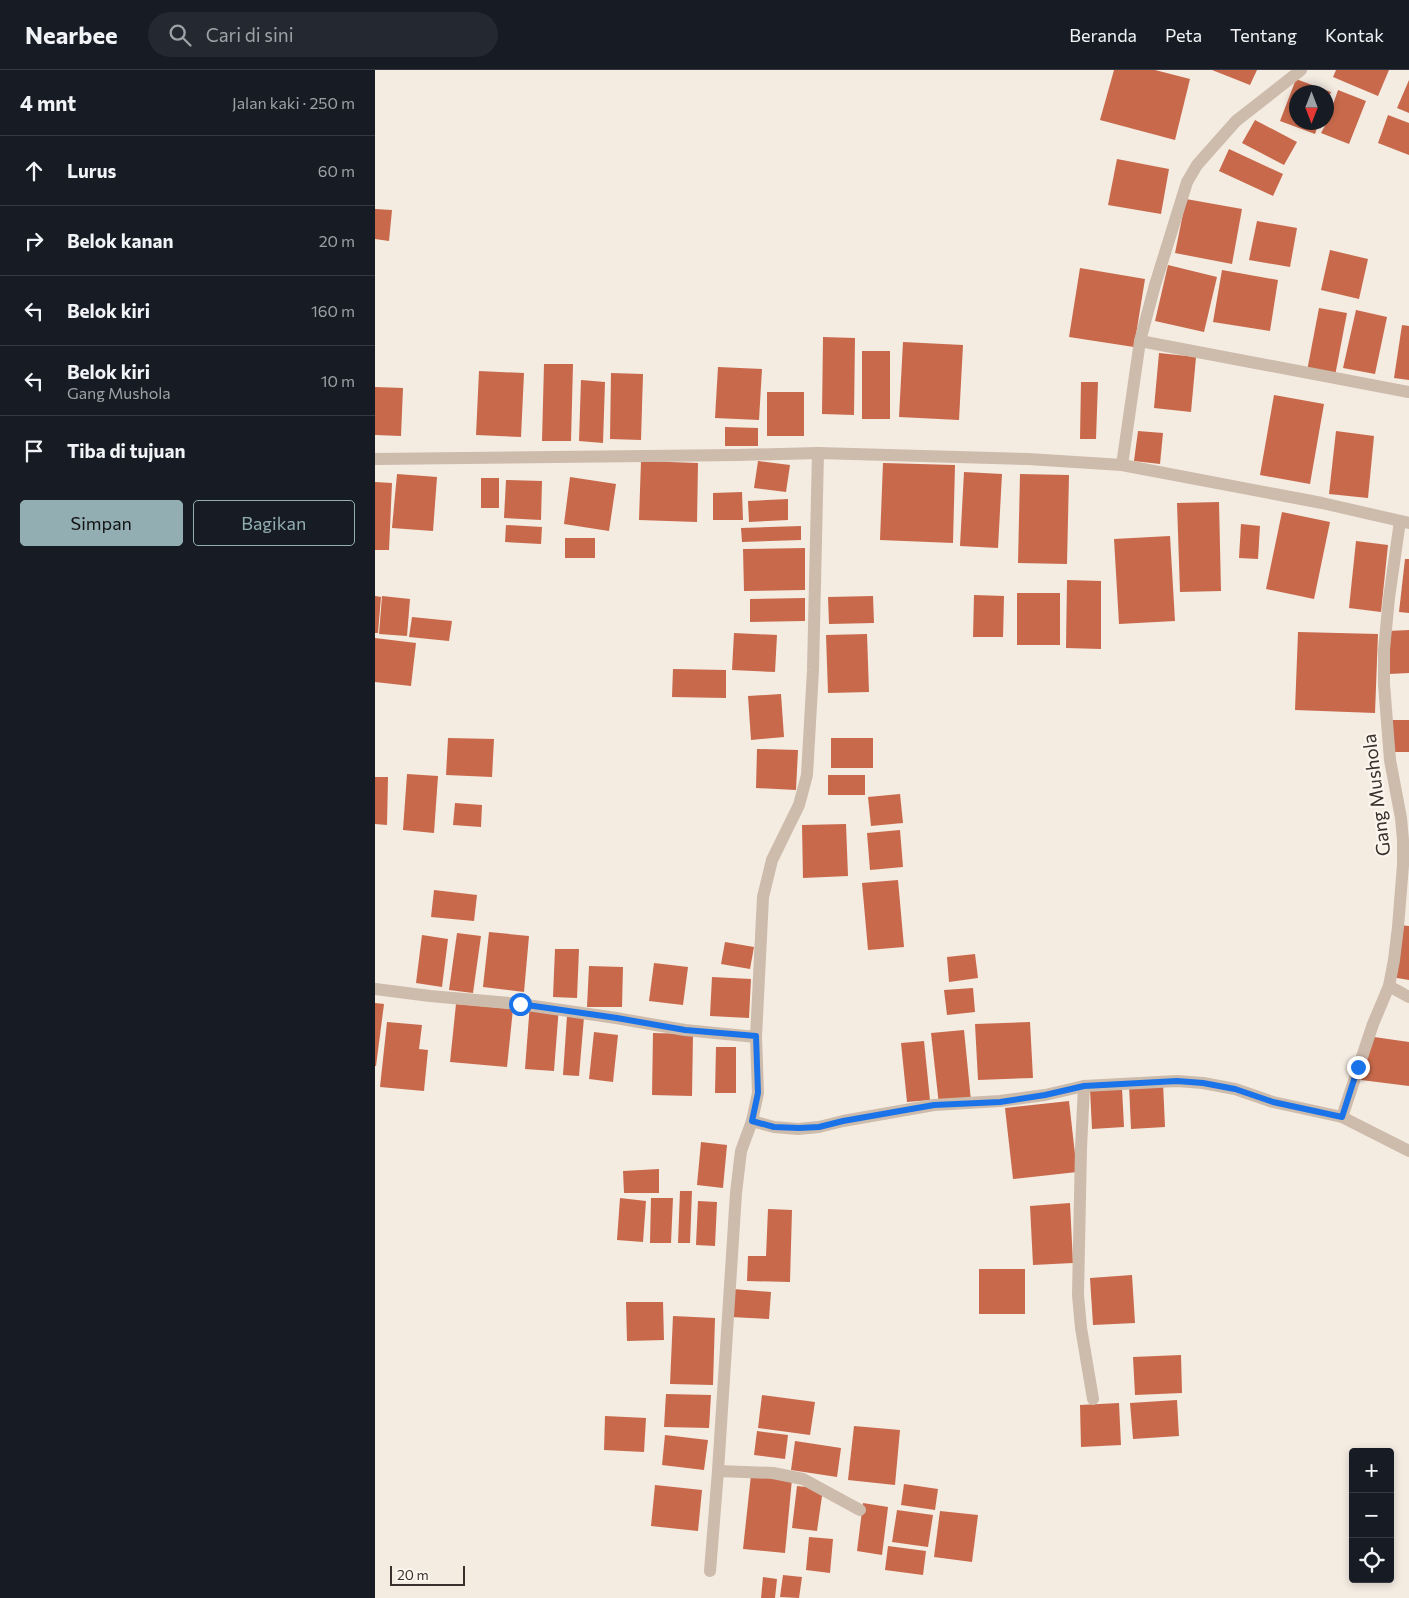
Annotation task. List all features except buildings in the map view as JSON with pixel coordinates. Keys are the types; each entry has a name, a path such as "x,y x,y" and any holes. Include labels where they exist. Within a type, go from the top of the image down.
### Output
{"street":[{"path":"1122,465 1140,341 1187,182 1216,142 1236,121 1301,70"},
{"path":"1140,341 1409,392"},
{"path":"710,1571 719,1471 736,1193 741,1151 752,1121 758,1093 756,1036 763,897 772,860 799,805 807,775 813,670 819,453"},
{"path":"375,459 819,453 1027,459 1122,465 1322,503 1405,522"},
{"name":"Gang Mushola","path":"1342,1117 1373,1024 1389,986 1398,927 1403,840 1401,818 1389,760 1384,650 1389,598 1405,522"},
{"path":"1389,986 1409,998"},
{"path":"375,988 430,996 520,1004 685,1030 756,1036"},
{"path":"752,1121 774,1127 819,1127 934,1105 1000,1102 1045,1095 1084,1086 1169,1081 1203,1083 1235,1089 1273,1102 1342,1117 1409,1151"},
{"path":"1084,1086 1078,1295 1081,1328 1093,1399"},
{"path":"719,1471 773,1473 803,1479 834,1494 860,1510"}],"route":[{"path":"520,1004 685,1030 756,1036 758,1093 752,1121 774,1127 819,1127 934,1105 1000,1102 1045,1095 1084,1086 1177,1081 1203,1083 1235,1089 1273,1102 1342,1117 1358,1067"}]}
